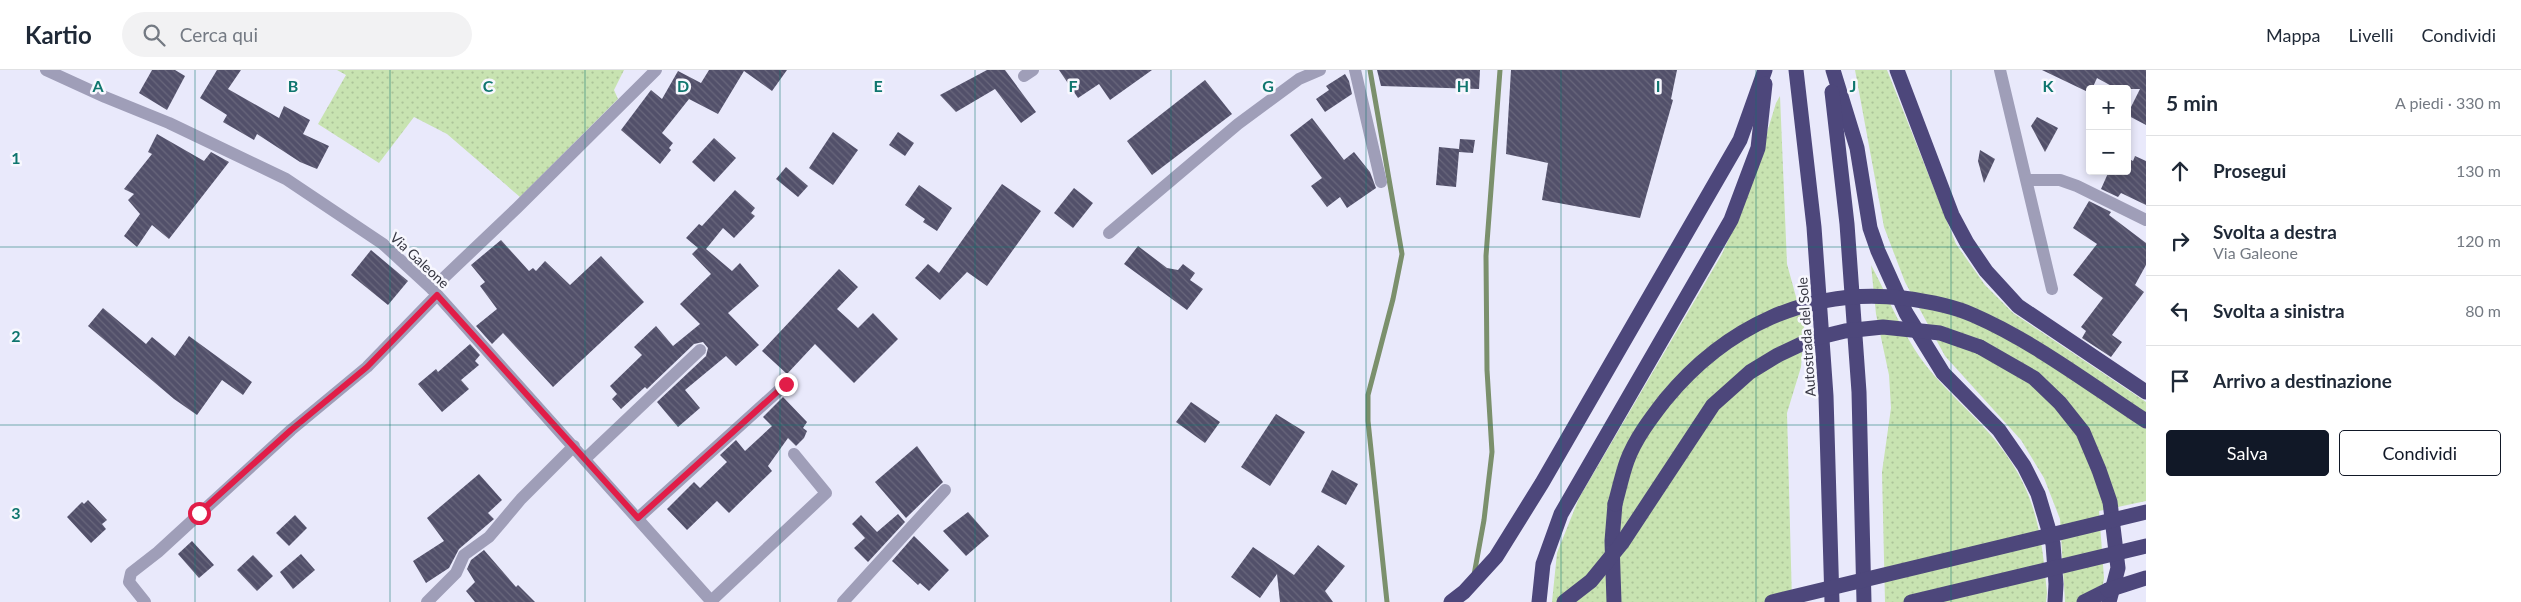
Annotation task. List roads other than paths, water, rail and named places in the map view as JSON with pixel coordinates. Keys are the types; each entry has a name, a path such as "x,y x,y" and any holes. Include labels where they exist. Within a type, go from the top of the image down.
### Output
{"highway":[{"path":"1451,602 1464,592 1496,557 1542,483 1740,140 1765,70"},
{"path":"1539,602 1543,564 1561,514 1730,220 1758,148 1765,70"},
{"name":"Autostrada del Sole","path":"1796,70 1814,227 1826,386 1832,602"},
{"path":"1831,70 1847,224 1859,392 1864,602"},
{"path":"1831,70 1856,148 1870,228 1878,251 1906,313 1943,374 1999,430 2024,466 2038,494 2052,544 2056,584 2055,602"},
{"path":"1897,70 1952,216 1966,243 1986,271 2018,306 2146,392"},
{"path":"1614,602 1612,541 1615,504 1627,460 1652,417 1681,381 1717,349 1755,324 1785,311 1839,297 1878,295 1946,306 1972,315 2019,339 2146,422"},
{"path":"1564,602 1591,581 1622,543 1713,405 1750,372 1778,355 1812,339 1845,331 1883,327 1940,332 1980,347 2034,378 2060,402 2083,432 2110,502 2118,568 2109,602"},
{"path":"1772,602 2146,512"},
{"path":"1911,602 2146,546"},
{"path":"2084,602 2108,590 2146,578"}],"street":[{"name":"Via Galeone","path":"46,70 169,123 286,179 383,244 434,292 712,601"},
{"path":"145,602 129,582 131,573 158,552 291,430 367,367 434,292 656,70"},
{"path":"1109,233 1238,124 1299,79 1320,70"},
{"path":"1356,70 1381,182"},
{"path":"2000,70 2052,289"},
{"path":"2027,180 2060,180 2146,220"},
{"path":"585,459 700,350"},
{"path":"638,518 786,384"},
{"path":"427,602 456,573 464,555 489,537 521,499 574,446"},
{"path":"712,601 826,494 794,454"},
{"path":"843,602 945,490"}],"waterway":[{"path":"1370,70 1402,254 1393,299 1368,395 1368,421 1387,602"},
{"path":"1474,575 1484,520 1492,452 1487,370 1486,256 1500,70"}]}
